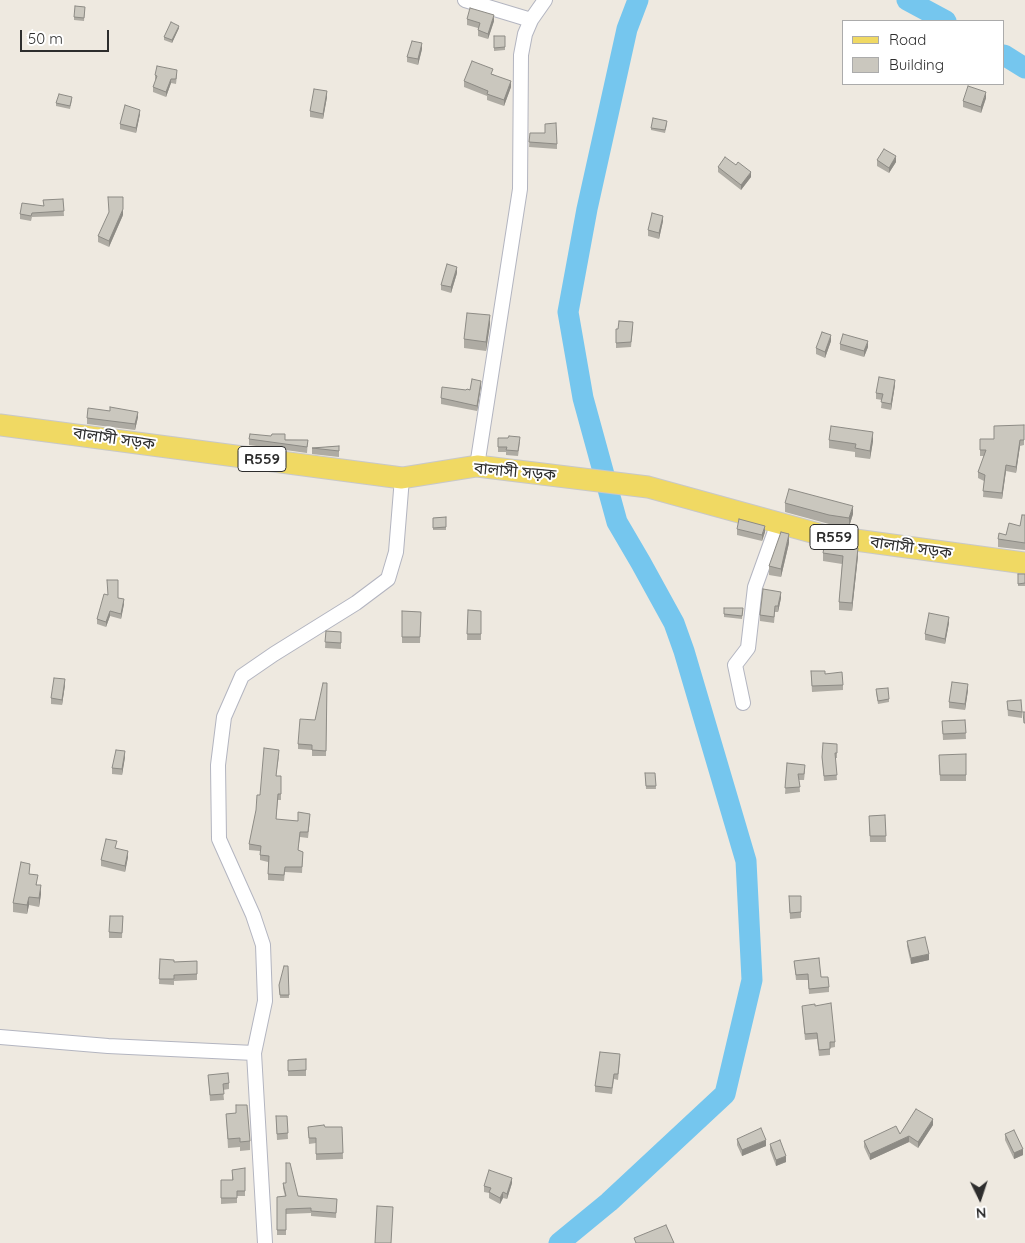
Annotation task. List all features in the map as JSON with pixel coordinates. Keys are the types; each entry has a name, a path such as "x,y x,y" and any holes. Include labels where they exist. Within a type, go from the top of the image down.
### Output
{"main road":[{"name":"বালাসী সড়ক","path":"0,425 402,478 476,466 648,487 826,536 1025,563"}],"street":[{"path":"466,0 531,20"},
{"path":"476,466 520,189 521,55 524,34 545,0"},
{"path":"265,1243 254,1053 265,1001 263,945 253,915 219,839 218,765 224,717 242,676 356,603 388,579 396,552 402,478"},
{"path":"743,703 735,665 748,648 755,587 778,523"},
{"path":"0,1037 108,1046 254,1053"}],"building":[{"path":"75,6 85,7 84,18 74,17"},
{"path":"470,8 494,15 488,34 478,30 480,23 467,19"},
{"path":"171,22 179,26 172,40 164,37"},
{"path":"494,36 505,36 505,47 494,48"},
{"path":"412,41 422,43 418,59 407,57"},
{"path":"472,61 493,69 491,74 511,81 504,100 487,94 488,91 464,81"},
{"path":"157,66 177,70 176,79 171,79 166,92 153,87 157,76 155,75"},
{"path":"968,86 986,92 981,107 963,101"},
{"path":"314,89 327,91 323,114 310,111"},
{"path":"59,94 72,97 70,106 56,103"},
{"path":"125,105 140,110 136,128 120,124"},
{"path":"653,118 667,121 665,130 651,128"},
{"path":"556,123 557,144 529,142 530,133 545,133 545,124"},
{"path":"884,149 896,156 889,168 877,160"},
{"path":"725,157 736,165 738,162 751,172 741,185 718,167"},
{"path":"108,197 123,197 123,209 109,241 98,236 109,212"},
{"path":"63,199 64,211 32,213 31,216 20,214 22,203 44,206 43,200"},
{"path":"652,213 663,216 659,233 648,230"},
{"path":"447,264 457,267 451,287 441,285"},
{"path":"467,313 490,315 486,342 464,339"},
{"path":"619,321 633,322 631,342 616,343 616,329 618,329"},
{"path":"822,332 831,335 825,352 816,348"},
{"path":"843,334 868,341 864,351 840,344"},
{"path":"879,377 895,380 891,404 881,402 883,394 876,393"},
{"path":"472,379 481,381 477,406 441,398 442,387 470,390"},
{"path":"110,407 138,412 135,424 87,418 88,408 110,411"},
{"path":"1024,425 1024,440 1020,440 1016,467 1006,465 1002,493 983,491 985,475 978,472 986,450 980,450 980,439 994,439 994,426"},
{"path":"831,426 873,432 870,451 855,448 856,444 829,440"},
{"path":"250,434 271,436 272,434 285,434 285,440 308,440 307,447 249,439"},
{"path":"509,436 520,437 518,451 506,450 507,447 498,447 498,438 508,438"},
{"path":"339,446 339,451 312,448"},
{"path":"789,489 853,506 849,518 829,515 785,503"},
{"path":"1022,515 1025,515 1025,543 998,539 999,533 1006,535 1009,523 1020,526"},
{"path":"446,517 446,527 433,528 433,518"},
{"path":"739,519 765,526 762,535 737,529"},
{"path":"781,532 789,534 781,569 769,566"},
{"path":"825,542 844,545 843,547 858,548 852,603 839,602 843,556 823,553"},
{"path":"1018,574 1025,574 1025,583 1018,584"},
{"path":"107,580 118,580 118,598 124,599 121,614 110,611 106,622 97,619 104,594 108,595"},
{"path":"763,589 781,592 778,606 775,606 774,617 760,615"},
{"path":"724,608 743,608 742,616 724,614"},
{"path":"468,610 481,611 481,634 467,634"},
{"path":"402,611 421,612 420,637 402,637"},
{"path":"929,613 949,617 945,639 925,634"},
{"path":"326,631 341,632 341,643 325,642"},
{"path":"811,671 825,671 825,674 842,672 843,685 812,686"},
{"path":"54,678 65,679 62,700 51,698"},
{"path":"952,682 968,684 965,704 949,702"},
{"path":"323,683 327,683 326,751 312,750 312,745 298,744 300,719 315,720"},
{"path":"888,688 889,699 878,701 876,689"},
{"path":"1021,700 1022,712 1008,710 1007,701"},
{"path":"1023,712 1025,712 1025,723 1024,723"},
{"path":"965,720 966,733 943,734 942,721"},
{"path":"823,743 837,744 837,753 835,753 837,775 824,776"},
{"path":"264,748 279,750 276,776 281,776 281,794 278,794 276,819 298,821 298,812 310,814 308,832 300,832 298,850 303,852 302,867 285,867 284,875 268,874 269,856 260,855 261,846 249,844 257,795 260,795"},
{"path":"116,750 125,751 122,769 112,768"},
{"path":"966,754 966,775 940,775 939,755"},
{"path":"787,763 805,765 804,774 798,774 800,787 785,788"},
{"path":"645,773 655,773 656,786 646,786"},
{"path":"885,815 886,836 870,836 869,816"},
{"path":"106,839 117,841 115,848 128,851 125,866 101,860"},
{"path":"21,862 30,864 29,874 38,875 36,885 41,885 39,898 29,897 27,905 13,903"},
{"path":"789,896 801,896 801,912 790,913"},
{"path":"110,916 123,916 122,933 109,932"},
{"path":"925,937 929,954 911,958 907,941"},
{"path":"819,958 821,977 828,977 829,987 809,989 808,974 796,975 794,961"},
{"path":"160,959 174,960 174,962 197,961 197,974 174,975 174,979 159,979"},
{"path":"284,966 288,966 289,995 280,995 279,985"},
{"path":"831,1003 835,1042 830,1042 830,1049 819,1050 817,1033 805,1034 802,1006"},
{"path":"600,1052 620,1054 618,1074 614,1074 612,1088 595,1086"},
{"path":"306,1059 306,1070 288,1071 288,1060"},
{"path":"228,1073 229,1083 223,1084 224,1094 210,1095 208,1075"},
{"path":"236,1105 247,1105 250,1141 240,1142 240,1138 228,1139 226,1114 236,1113"},
{"path":"916,1109 933,1119 918,1142 909,1136 870,1154 864,1141 896,1126 900,1134"},
{"path":"276,1116 287,1116 288,1133 277,1134"},
{"path":"324,1125 325,1127 342,1127 343,1153 316,1154 316,1138 309,1138 308,1127"},
{"path":"761,1128 766,1140 742,1150 737,1139"},
{"path":"1014,1130 1023,1149 1014,1153 1005,1134"},
{"path":"780,1140 786,1156 776,1160 770,1144"},
{"path":"286,1163 290,1163 298,1196 337,1199 336,1213 311,1211 311,1208 286,1209 286,1230 277,1230 277,1197 286,1196 283,1183 286,1183"},
{"path":"245,1168 245,1191 237,1191 237,1198 221,1198 221,1180 233,1180 232,1170"},
{"path":"489,1170 512,1178 507,1194 503,1192 500,1198 489,1192 491,1188 484,1186"},
{"path":"377,1206 393,1207 391,1243 375,1243"},
{"path":"666,1225 674,1243 636,1243 634,1238"}],"waterway":[{"path":"559,1243 609,1202 725,1094 752,980 746,861 674,623 617,522 583,398 568,312 587,209 627,29 638,0"},
{"path":"907,0 944,20"},
{"path":"1005,56 1025,68"}]}
